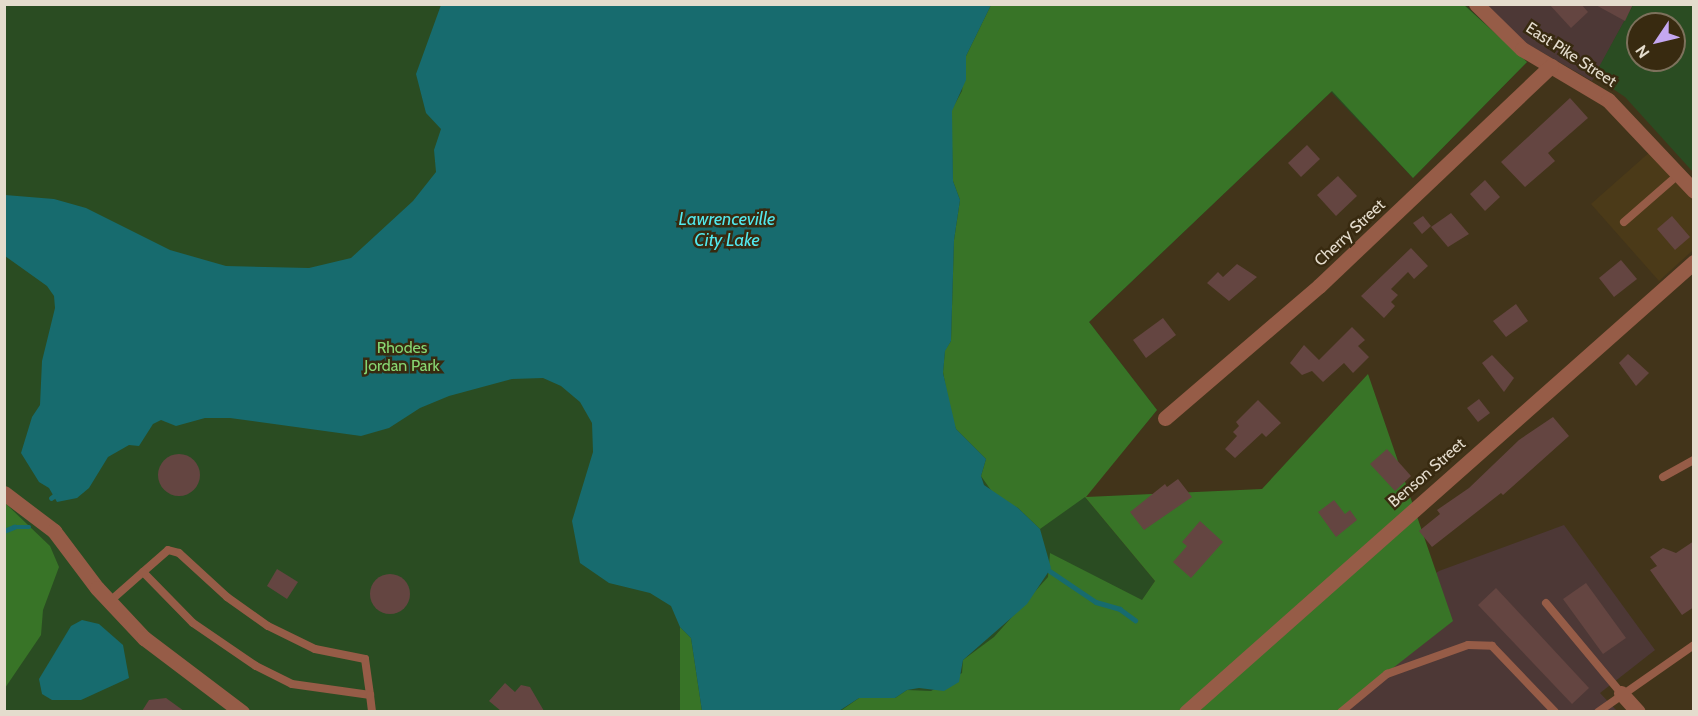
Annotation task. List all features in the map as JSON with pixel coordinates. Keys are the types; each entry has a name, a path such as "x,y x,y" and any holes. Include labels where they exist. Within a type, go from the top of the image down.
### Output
{"street":[{"name":"East Pike Street","path":"1476,4 1522,49 1608,100 1694,191"},
{"name":"Cherry Street","path":"1165,418 1319,286 1551,66"},
{"name":"Benson Street","path":"1186,711 1694,262"},
{"path":"4,493 54,531 110,603 164,656 238,711"},
{"path":"1621,693 1638,711"}],"lane":[{"path":"1624,222 1678,174"},
{"path":"1663,477 1694,460"},
{"path":"110,603 168,550 179,553 227,597 267,626 315,649 365,659 372,711"},
{"path":"143,572 193,623 256,666 292,684 370,695"},
{"path":"1546,603 1621,693"},
{"path":"1341,711 1387,674 1468,645 1492,646 1555,711"},
{"path":"1598,711 1621,693 1694,645"}],"shaded area":[{"path":"1485,5 1633,5 1629,12 1626,12 1626,18 1592,81 1524,42"},
{"path":"1651,151 1693,201 1693,250 1659,281 1591,204"},
{"path":"1564,525 1655,650 1600,693 1617,711 1225,712 1439,571"}],"green space":[{"name":"Rhodes Jordan Park","path":"1464,4 1527,62 1413,178 1331,92 1089,322 1157,410 1085,497 1155,581 1103,659 1177,711 5,712 4,5"},
{"path":"991,5 1464,5 1527,62 1413,178 1332,91 1089,322 1157,410 1086,497 1262,489 1368,374 1453,621 1338,711 839,712 859,698 895,698 907,690 931,691 962,673 963,660 994,637 1048,577 1050,553 1142,600 1155,581 1085,497 1040,529 1018,508 995,496 981,476 986,459 956,429 951,416 943,372 945,350 951,341 954,240 960,200 953,181 951,111 962,91 966,56"},
{"path":"1633,5 1693,5 1693,172 1625,97 1594,76 1626,18 1626,72 1686,72 1686,12 1629,12"},
{"path":"4,502 50,546 59,567 43,610 41,635 5,688"},
{"path":"680,627 691,638 702,711 680,712"}],"water":[{"name":"Lawrenceville City Lake","path":"441,5 991,5 966,56 966,80 952,111 953,181 960,200 954,240 951,341 945,351 943,373 956,429 986,459 981,476 984,485 1018,508 1040,529 1051,568 1027,604 963,660 959,682 944,691 919,688 907,690 895,698 859,698 839,711 702,711 691,638 680,627 671,606 650,593 609,583 580,563 572,521 593,452 592,423 580,402 561,386 543,378 512,379 449,396 420,408 389,428 361,436 230,418 205,418 176,426 161,420 153,424 139,446 129,445 108,457 89,488 77,498 57,502 49,488 39,482 21,453 32,417 40,405 42,361 55,308 54,296 47,286 5,256 5,195 54,199 86,208 170,250 226,266 309,268 351,258 413,201 436,172 434,150 441,129 426,113 416,74"},
{"path":"82,620 99,624 123,645 129,678 81,700 52,700 42,694 39,679 71,626"}],"building":[{"path":"1549,4 1581,4 1588,12 1571,28"},
{"path":"1594,4 1633,4 1629,12 1626,12 1625,21"},
{"path":"1570,98 1588,118 1548,153 1555,161 1525,187 1501,162"},
{"path":"1307,145 1320,159 1301,177 1288,163"},
{"path":"1338,176 1357,196 1336,216 1317,195"},
{"path":"1485,180 1500,197 1485,211 1470,194"},
{"path":"1451,213 1469,234 1448,247 1431,227"},
{"path":"1423,216 1431,226 1422,234 1413,223"},
{"path":"1672,216 1690,237 1675,250 1657,229"},
{"path":"1411,248 1428,266 1414,279 1408,272 1391,289 1398,295 1391,302 1395,306 1384,318 1361,296"},
{"path":"1621,260 1637,279 1614,297 1599,278"},
{"path":"1237,264 1257,277 1229,301 1207,283 1218,272 1223,277"},
{"path":"1516,304 1528,321 1506,337 1493,321"},
{"path":"1163,318 1176,335 1146,358 1133,340"},
{"path":"1352,327 1365,340 1358,346 1369,357 1353,373 1344,363 1323,382 1312,371 1302,375 1290,363 1304,345 1319,360"},
{"path":"1628,354 1649,373 1636,386 1619,363"},
{"path":"1492,355 1514,378 1504,392 1482,363"},
{"path":"1479,399 1490,413 1478,422 1467,408"},
{"path":"1258,400 1281,423 1266,437 1262,433 1235,458 1225,449 1237,436 1233,432 1239,426 1236,422"},
{"path":"1553,417 1569,436 1503,495 1501,493 1432,547 1419,531 1440,514 1437,510 1469,488 1519,440"},
{"path":"1387,449 1411,476 1395,491 1370,464"},
{"path":"179,454 194,460 200,475 194,490 179,496 164,490 158,475 164,460"},
{"path":"1178,479 1192,497 1144,530 1130,512 1165,484 1167,487"},
{"path":"1334,500 1345,514 1350,510 1357,520 1336,537 1318,512"},
{"path":"1200,521 1223,542 1191,578 1173,562 1187,546 1182,542"},
{"path":"1694,541 1694,607 1682,615 1650,570 1657,566 1650,557 1663,548 1676,553"},
{"path":"277,569 298,582 287,599 267,586"},
{"path":"390,574 398,575 404,580 409,586 409,602 404,608 398,613 390,614 382,613 376,608 371,602 370,594 371,586 376,580 382,575"},
{"path":"1586,583 1626,638 1603,654 1563,599"},
{"path":"1496,588 1589,688 1572,704 1478,605"},
{"path":"505,683 515,692 521,685 530,687 544,711 501,711 489,701"},
{"path":"166,698 184,711 142,711 149,700"}],"waterway":[{"path":"4,531 14,527 29,527"},
{"path":"1050,571 1096,602 1120,609 1135,620"}]}
